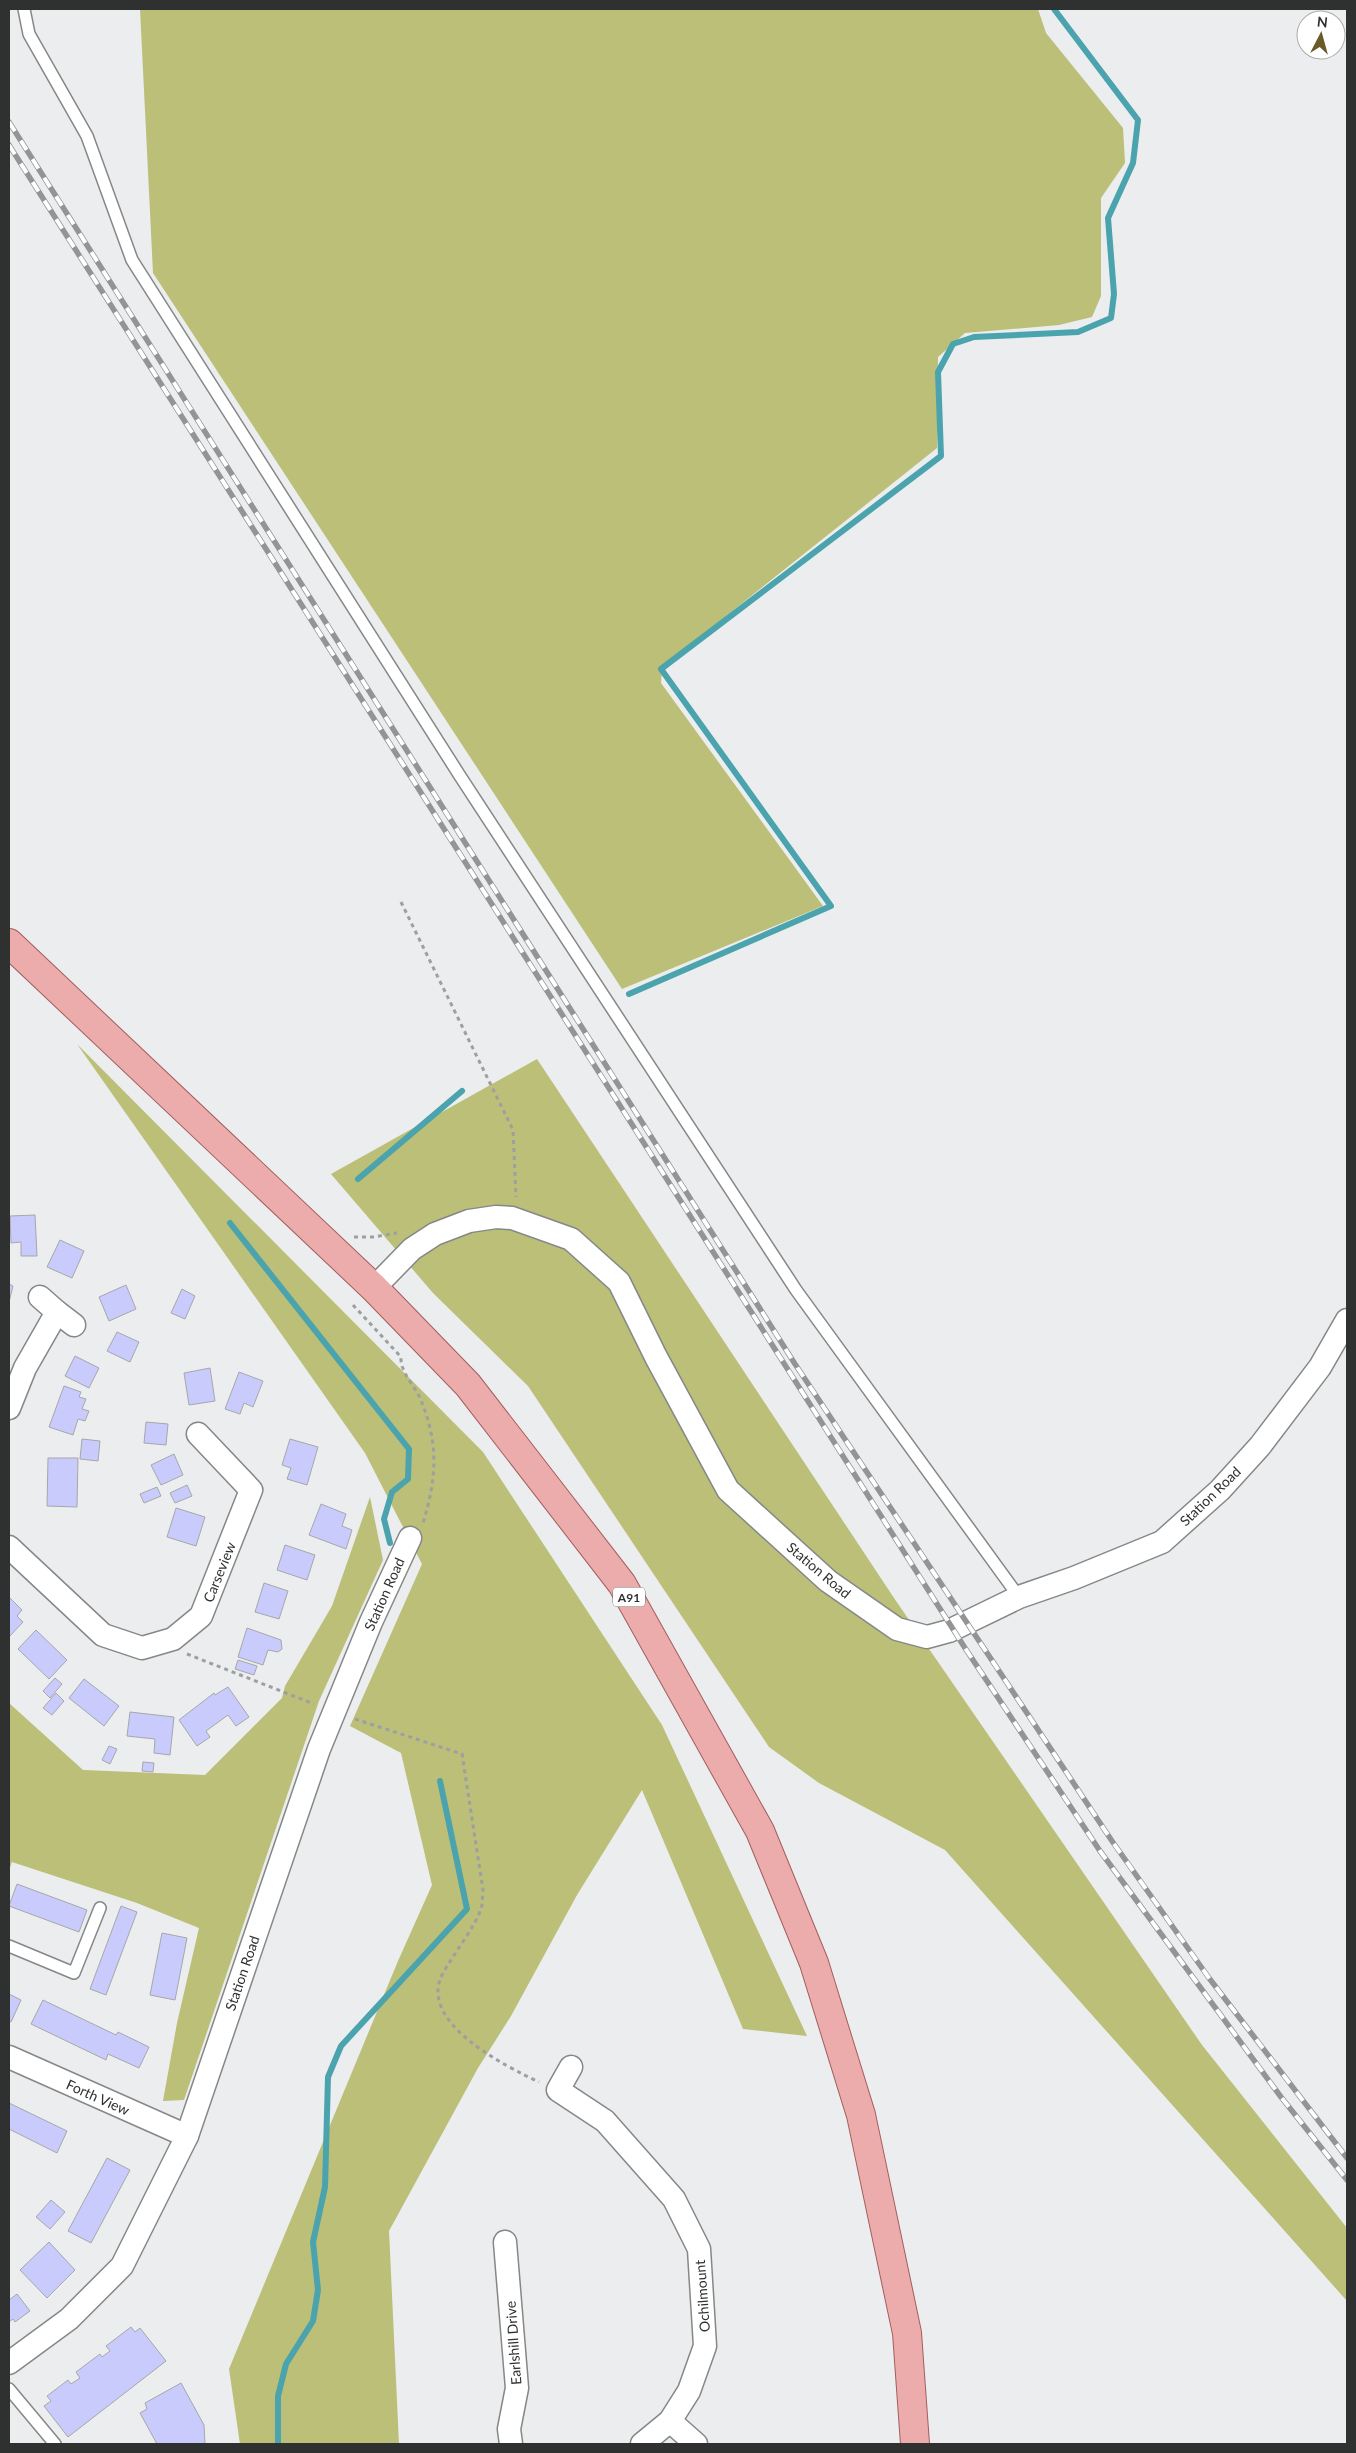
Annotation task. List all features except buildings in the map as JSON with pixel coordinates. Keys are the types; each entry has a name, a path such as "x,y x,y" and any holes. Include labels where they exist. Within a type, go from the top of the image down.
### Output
{"main road":[{"name":"A91","path":"9,943 374,1288 468,1385 622,1584 760,1831 814,1964 861,2115 907,2334 915,2444"}],"street":[{"name":"Station Road","path":"374,1288 412,1249 435,1234 469,1221 496,1217 512,1218 571,1239 619,1282 656,1357 728,1490 828,1581 897,1629 927,1637 949,1631 1019,1597 1074,1578 1162,1542 1220,1490 1260,1446 1320,1367 1347,1320"},
{"path":"9,1408 25,1368 66,1318 40,1297"},
{"name":"Carseview","path":"9,1547 103,1635 142,1648 173,1638 201,1616 251,1490 198,1434"},
{"name":"Station Road","path":"9,2363 69,2319 122,2266 187,2136 319,1748 371,1622 410,1538"},
{"name":"Forth View","path":"9,2057 187,2136"},
{"path":"558,2090 571,2067"},
{"name":"Ochilmount","path":"558,2090 604,2121 668,2192 674,2199 699,2249 705,2346 689,2391 670,2420 642,2444"},
{"name":"Earlshill Drive","path":"504,2242 517,2388 509,2429 511,2444"},
{"path":"670,2420 696,2444"}],"lane":[{"path":"24,9 33,41 87,136 132,260 460,776 796,1290 1019,1597"},
{"path":"9,1946 74,1973 100,1908"},
{"path":"9,2389 54,2444"}],"path":[{"path":"401,902 513,1130 516,1195 512,1218"},
{"path":"336,1253 356,1235 373,1237 404,1232"},
{"path":"350,1301 402,1357 401,1365 420,1397 435,1448 430,1496 424,1522 418,1538 410,1538"},
{"path":"158,1643 334,1712 462,1754 483,1890 481,1909 441,1978 438,1997 449,2020 469,2042 502,2064 558,2090"}],"green space":[{"path":"140,9 1038,9 1046,33 1123,128 1125,163 1101,198 1101,296 1092,317 1059,325 965,333 938,357 937,448 662,667 661,683 823,906 622,989 153,273"},
{"path":"77,1044 483,1452 662,1725 807,2036 743,2029 642,1790 577,1895 511,2016 478,2068 389,2231 399,2444 240,2444 229,2369 398,1961 432,1885 401,1753 350,1726 422,1564 365,1453"},
{"path":"537,1059 896,1601 1202,2045 1347,2228 1347,2301 945,1850 819,1783 769,1747 528,1386 433,1293 331,1174"},
{"path":"370,1497 383,1560 319,1701 184,2100 163,2101 177,2023 199,1928 137,1903 12,1862 9,1870 9,1703 83,1770 205,1775 282,1698 285,1686 332,1606"}],"waterway":[{"path":"629,994 831,906 661,669 941,456 938,372 953,344 974,337 1078,332 1111,318 1114,294 1108,218 1133,163 1138,120 1054,9"},
{"path":"358,1179 462,1091"},
{"path":"230,1223 409,1449 408,1479 392,1492 384,1519 390,1543"},
{"path":"278,2444 278,2396 286,2364 313,2321 318,2290 313,2242 325,2187 328,2077 341,2046 467,1909 440,1781"}],"railway":[{"path":"9,122 795,1364 1112,1841 1209,1978 1347,2158"},
{"path":"9,145 965,1648 1100,1851 1281,2097 1347,2180"}]}
